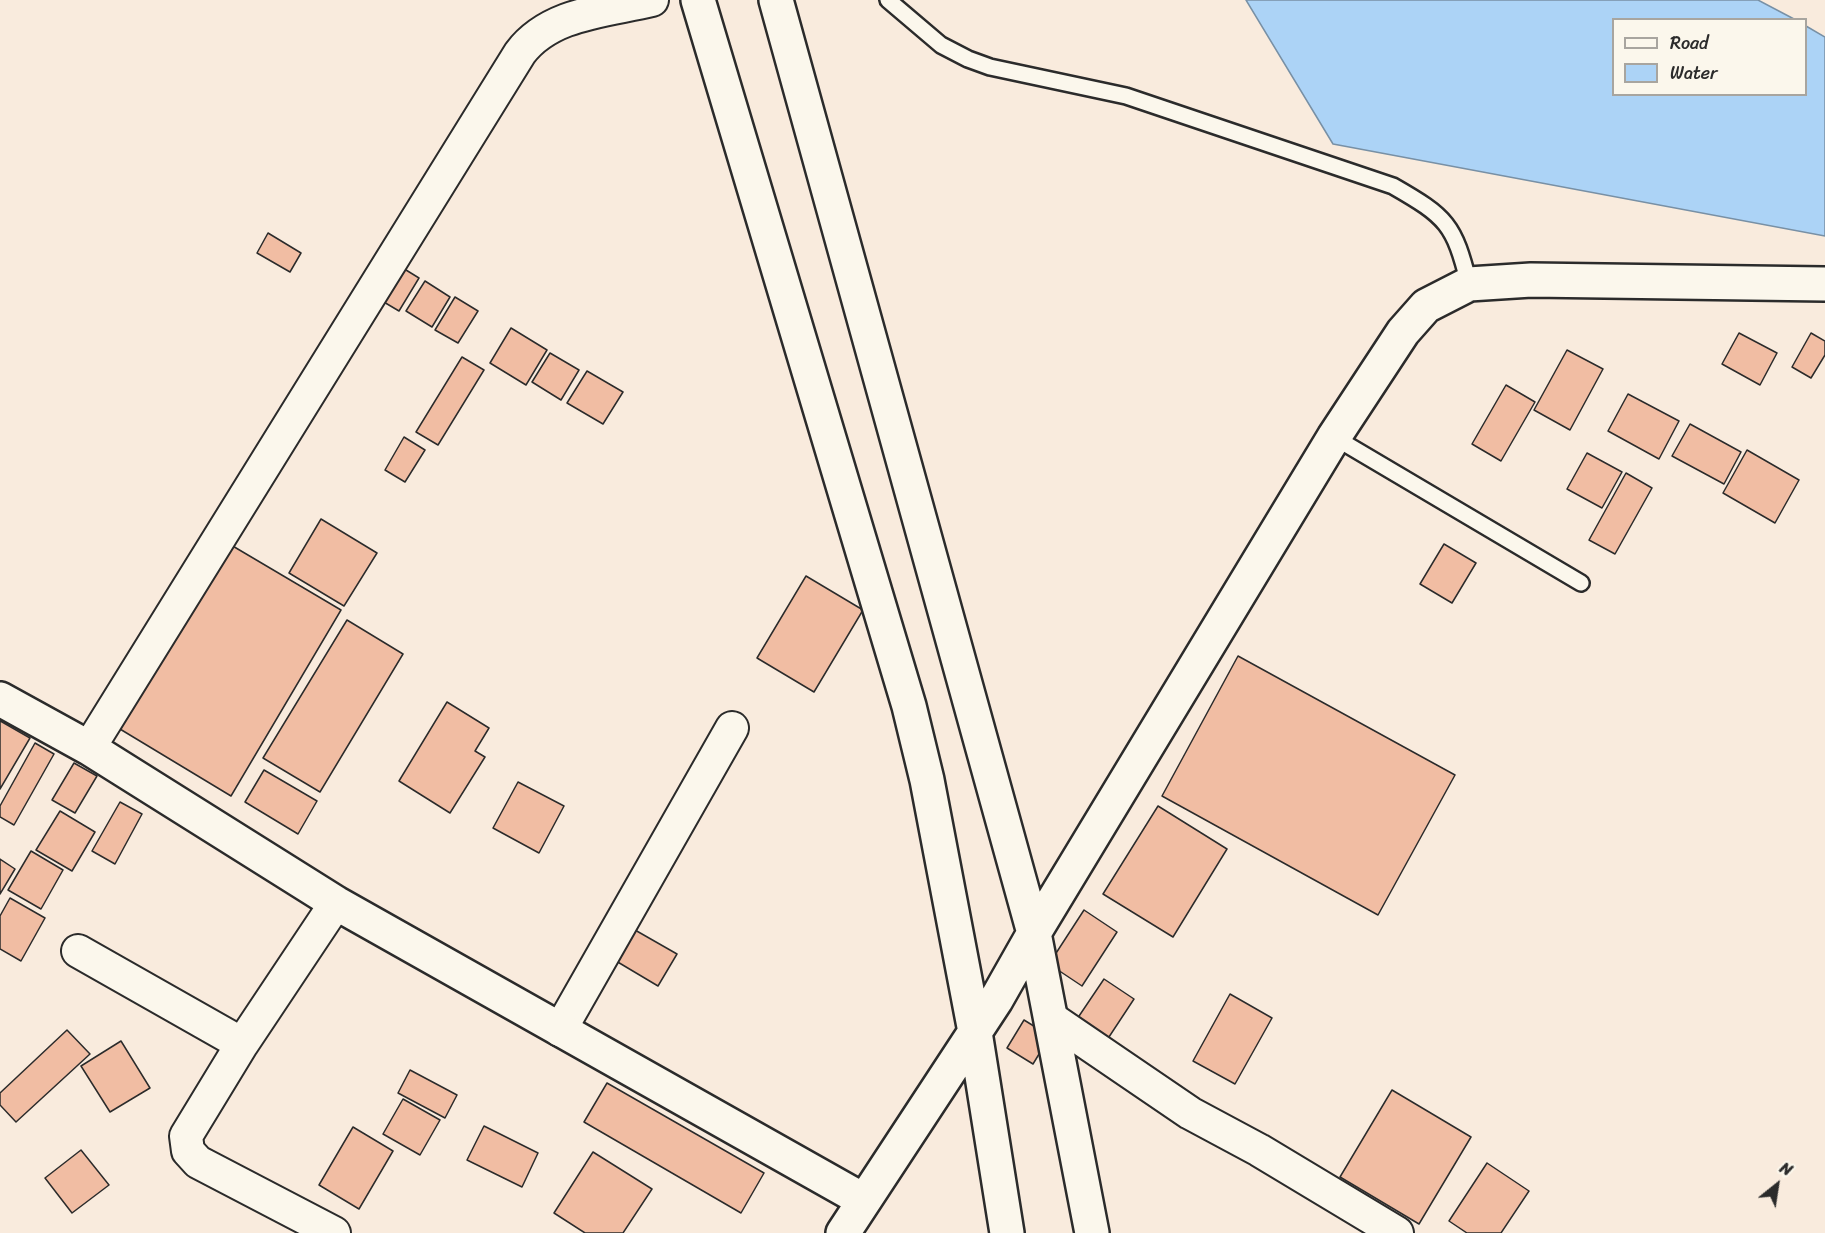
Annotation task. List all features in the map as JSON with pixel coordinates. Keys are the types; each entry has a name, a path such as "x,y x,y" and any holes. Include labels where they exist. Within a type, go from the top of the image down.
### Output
{"street":[{"path":"89,748 525,46 544,29 568,19 652,0"},
{"path":"698,0 909,706 927,780 975,1032 1007,1233"},
{"path":"776,0 1034,933 1092,1233"},
{"path":"843,1233 996,1000 1034,933 1334,437 1410,323 1426,306 1469,284 1531,280 1825,284"},
{"path":"0,699 89,748 336,903 863,1200"},
{"path":"560,1029 732,728"},
{"path":"334,1233 198,1162 188,1151 186,1136 242,1044 336,903"},
{"path":"78,951 242,1044"},
{"path":"1052,1019 1190,1113 1258,1150 1397,1233"}],"lane":[{"path":"888,0 941,45 968,60 990,68 1126,96 1393,186 1430,207 1452,230 1469,284"},
{"path":"1334,437 1581,583"}],"water":[{"path":"1246,0 1758,0 1792,18 1612,18 1612,96 1807,96 1807,27 1825,37 1825,236 1333,144"}],"building":[{"path":"268,233 301,253 290,272 257,253"},
{"path":"393,262 419,278 399,311 372,295"},
{"path":"425,281 450,297 432,327 406,311"},
{"path":"455,297 478,311 458,343 435,330"},
{"path":"511,328 547,350 526,385 490,363"},
{"path":"1739,333 1777,353 1760,385 1722,364"},
{"path":"1811,333 1825,341 1825,355 1811,378 1792,367"},
{"path":"1567,350 1603,369 1570,430 1534,410"},
{"path":"550,353 579,370 561,400 532,382"},
{"path":"462,357 484,370 438,445 416,432"},
{"path":"587,371 623,392 603,424 567,403"},
{"path":"1506,385 1535,402 1501,461 1472,444"},
{"path":"1628,394 1679,421 1659,459 1608,431"},
{"path":"1690,424 1741,452 1724,484 1672,456"},
{"path":"404,437 425,450 405,482 385,470"},
{"path":"1747,450 1799,480 1775,523 1723,493"},
{"path":"1587,453 1622,472 1602,508 1567,489"},
{"path":"1626,473 1652,488 1615,554 1589,540"},
{"path":"321,519 377,553 344,606 289,573"},
{"path":"1444,544 1476,563 1452,603 1420,584"},
{"path":"231,545 341,610 231,796 110,723"},
{"path":"806,576 863,610 814,692 757,658"},
{"path":"347,620 403,654 320,792 263,758"},
{"path":"1238,656 1455,775 1378,915 1162,796"},
{"path":"447,702 489,728 475,751 485,757 450,813 399,781"},
{"path":"0,721 30,738 0,789"},
{"path":"35,743 54,754 14,825 0,817 0,806"},
{"path":"74,763 97,776 75,813 52,800"},
{"path":"264,770 317,801 298,834 245,802"},
{"path":"518,782 564,806 539,853 493,828"},
{"path":"120,802 142,814 115,864 92,851"},
{"path":"1158,806 1227,849 1173,937 1103,894"},
{"path":"60,811 95,832 72,871 36,850"},
{"path":"31,851 63,870 41,909 8,890"},
{"path":"0,859 15,869 0,894"},
{"path":"10,898 45,918 21,961 0,949 0,916"},
{"path":"1084,910 1117,932 1082,986 1049,964"},
{"path":"635,930 677,954 658,986 616,961"},
{"path":"1104,979 1134,999 1105,1043 1075,1022"},
{"path":"1230,994 1272,1018 1235,1084 1193,1061"},
{"path":"1024,1020 1050,1036 1033,1064 1007,1048"},
{"path":"67,1030 90,1054 16,1122 0,1105 0,1093"},
{"path":"121,1041 150,1088 110,1112 81,1066"},
{"path":"410,1070 457,1095 445,1118 398,1093"},
{"path":"607,1083 764,1173 741,1213 584,1122"},
{"path":"1392,1090 1471,1137 1419,1224 1340,1177"},
{"path":"403,1099 440,1120 420,1155 383,1134"},
{"path":"484,1126 538,1153 522,1187 467,1160"},
{"path":"353,1127 393,1151 359,1209 319,1185"},
{"path":"81,1150 109,1185 72,1213 45,1178"},
{"path":"593,1152 652,1189 623,1233 585,1233 554,1213"},
{"path":"1487,1163 1529,1191 1501,1233 1467,1233 1449,1221"}]}
